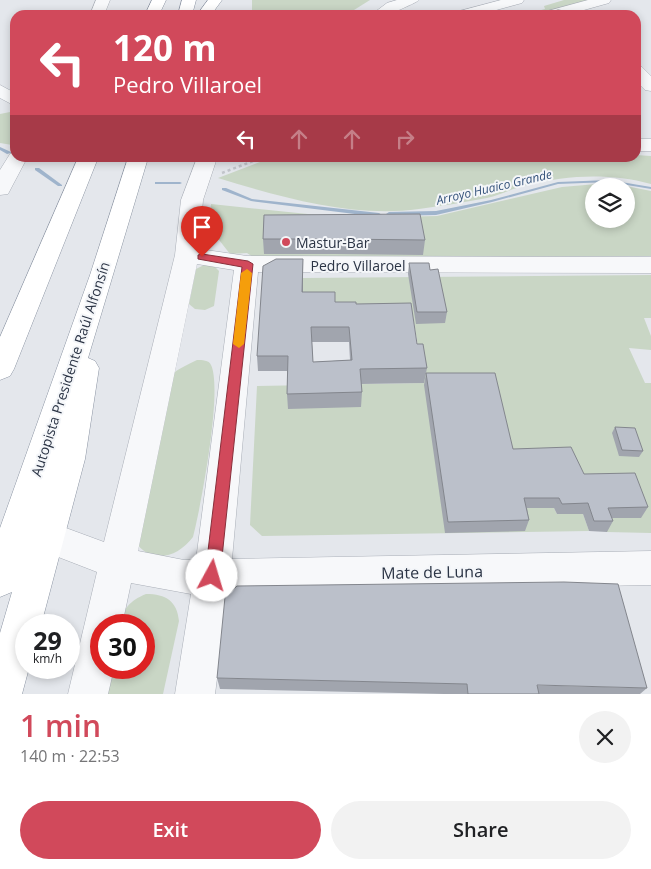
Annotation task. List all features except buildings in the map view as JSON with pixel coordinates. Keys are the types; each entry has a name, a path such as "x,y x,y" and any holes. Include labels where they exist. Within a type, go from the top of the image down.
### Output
{"highway":[{"path":"0,369 86,162"},
{"name":"Autopista Presidente Raúl Alfonsín","path":"0,580 102,275 137,162"},
{"path":"2,694 69,459 102,275"}],"street":[{"path":"386,10 392,6 412,0"},
{"path":"480,10 517,0"},
{"path":"576,10 604,0"},
{"path":"523,10 544,6 562,10"},
{"path":"641,66 651,86"},
{"path":"3,183 15,162"},
{"path":"105,614 186,255 192,200 204,165"},
{"name":"Pedro Villaroel","path":"186,255 248,264 651,264"},
{"path":"194,694 212,576 248,264"},
{"name":"Mate de Luna","path":"47,537 116,563 184,577 651,568"},
{"path":"88,694 91,679"}],"path":[{"path":"204,165 223,173 251,162"}],"green space":[{"path":"252,0 370,0 354,10 252,10"},
{"path":"564,0 593,0 557,10 541,10 545,9 544,6"},
{"path":"10,112 10,145 0,143 0,114"},
{"path":"641,155 651,156 651,184 635,180 635,178 573,177 527,185 487,198 428,208 368,211 317,204 218,178 260,162 641,162"},
{"path":"585,185 585,228 635,228 635,188 651,191 651,256 256,259 247,253 230,254 209,227 211,204 347,218 437,216 562,187"},
{"path":"204,265 214,266 219,271 214,306 205,310 195,309 189,304 196,269"},
{"path":"651,275 651,318 644,318 651,336 651,350 629,348 645,383 651,383 651,533 607,532 591,486 539,508 554,508 557,514 583,514 589,531 262,536 250,525 257,386 424,383 413,316 261,318 303,293 303,278"},
{"path":"197,360 207,361 211,365 214,378 214,398 210,449 197,522 193,537 180,550 164,556 156,556 141,549 135,541 170,376"},
{"path":"146,594 159,595 165,597 173,604 178,614 179,621 163,694 103,694 106,679 155,679 155,614 122,614 135,600"}],"waterway":[{"path":"0,148 9,153"},
{"path":"37,169 60,185"},
{"name":"Arroyo Huaico Grande","path":"389,214 436,213 492,201 558,183 609,181 651,188"},
{"path":"157,183 180,183"},
{"name":"Arroyo Huaico Grande","path":"224,189 251,200 379,215"}],"slow traffic":[{"path":"239,344 247,273"}],"place":[{"name":"Mastur-Bar","path":"286,242"}],"route":[{"path":"202,257 248,264 212,576"}]}
